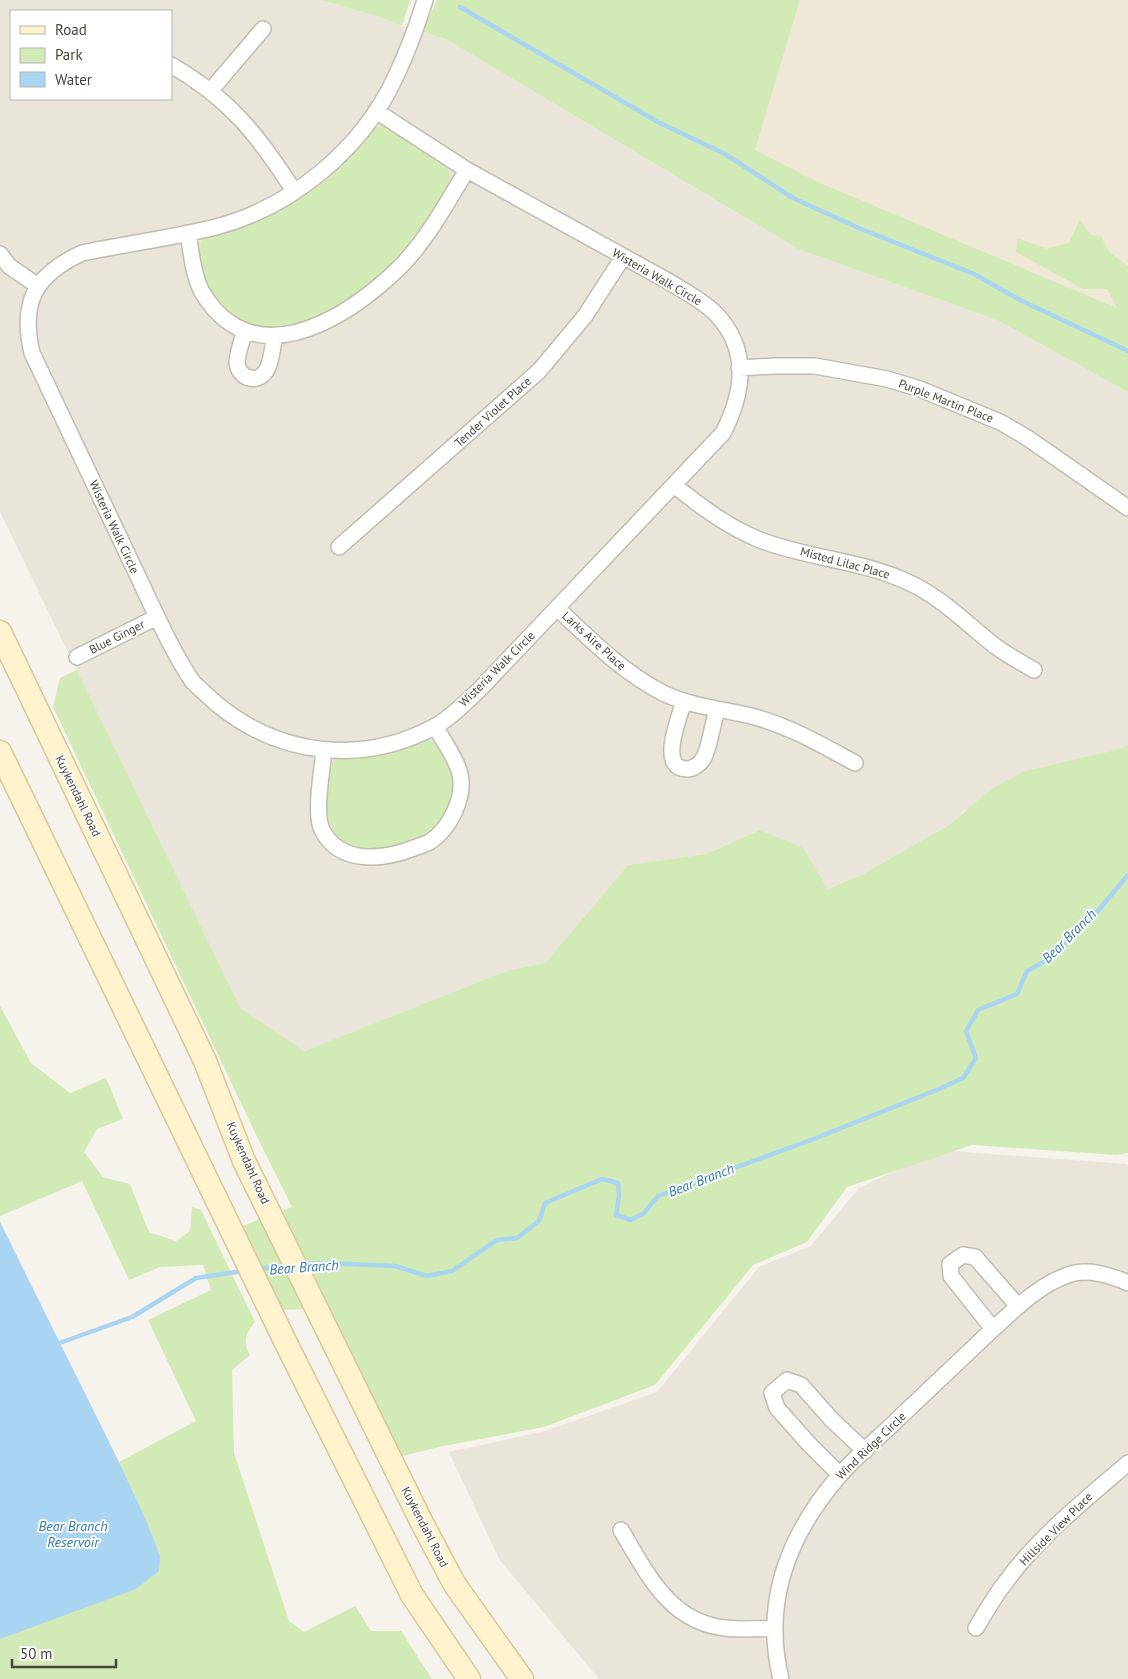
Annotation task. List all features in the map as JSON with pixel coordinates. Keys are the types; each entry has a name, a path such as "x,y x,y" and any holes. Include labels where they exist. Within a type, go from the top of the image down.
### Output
{"main road":[{"name":"Kuykendahl Road","path":"0,632 205,1061 244,1161 422,1523 455,1585 522,1679"},
{"path":"0,752 284,1339 412,1595 469,1679"}],"street":[{"name":"Wisteria Walk Circle","path":"376,111 467,170 699,300 716,314 736,344 740,390 733,413 723,432 460,708 435,726 410,737 381,746 351,751 324,751 299,746 248,726 227,712 194,682 183,667 157,617 32,353 27,334 27,316 31,300 38,286 48,273 62,262 82,253 217,227 270,206 321,172 363,130 376,111 395,79 425,0"},
{"path":"211,90 263,29"},
{"path":"172,66 211,90 247,125 294,191"},
{"path":"188,233 202,291 212,307 223,318 245,331 259,335 275,337 292,334 312,327 346,310 376,288 401,266 424,239 467,170"},
{"path":"0,254 9,266 38,286"},
{"name":"Tender Violet Place","path":"340,547 539,371 585,316 623,257"},
{"path":"245,331 237,362 240,371 246,378 253,380 261,377 268,369 275,337"},
{"name":"Purple Martin Place","path":"739,368 815,366 887,379 920,389 1000,422 1026,437 1128,508"},
{"name":"Misted Lilac Place","path":"674,485 699,506 729,525 761,540 857,564 910,583 938,599 997,647 1034,670"},
{"name":"Larks Aire Place","path":"557,608 611,659 637,678 664,693 684,701 784,726 855,763"},
{"name":"Blue Ginger","path":"77,657 157,617"},
{"path":"684,701 670,749 672,759 678,767 688,769 697,766 703,759 717,710"},
{"path":"324,751 318,817 322,831 340,850 353,856 370,858 398,854 430,842 451,819 456,806 460,790 460,774 454,758 435,726"},
{"path":"993,1328 951,1276 950,1264 963,1255 975,1257 1018,1306"},
{"name":"Wind Ridge Circle","path":"781,1679 775,1650 776,1600 780,1582 794,1542 815,1507 840,1475 993,1328 1018,1306 1048,1284 1069,1274 1095,1272 1117,1277 1128,1283"},
{"path":"840,1475 776,1408 772,1393 786,1380 801,1385 832,1420 865,1451"},
{"name":"Hillside View Place","path":"976,1628 1005,1583 1033,1548 1062,1520 1128,1463"},
{"path":"621,1530 653,1582 674,1608 694,1620 709,1625 725,1628 775,1628"}],"shaded area":[{"path":"0,0 320,0 380,17 402,26 446,39 798,249 997,320 1128,392 1128,745 964,811 949,825 863,874 827,889 802,847 760,830 706,854 628,865 545,963 509,970 304,1051 241,1009 0,512"},
{"path":"800,0 1128,0 1128,313 818,182 755,150"},
{"path":"939,1150 1126,1164 1128,1166 1128,1679 599,1679 499,1559 449,1452 545,1431 657,1392 759,1267 811,1246 859,1188"}],"green space":[{"path":"320,0 410,0 402,26 380,17"},
{"path":"437,0 800,0 755,150 818,182 1117,308 1107,289 1083,289 1016,252 1017,238 1047,249 1069,243 1080,220 1091,235 1101,236 1109,252 1128,266 1128,392 997,320 798,249 446,39 422,32"},
{"path":"383,126 443,165 450,174 444,193 413,239 397,258 355,295 331,310 307,321 283,328 261,328 246,324 230,315 214,298 202,275 198,250 204,238 215,232 236,228 375,128"},
{"path":"77,670 241,1009 304,1051 509,970 545,963 628,865 706,854 760,830 802,847 828,889 863,874 949,825 991,789 1025,771 1121,749 1128,745 1128,1153 1117,1155 972,1145 847,1187 807,1242 753,1265 655,1385 544,1427 443,1446 379,1462 336,1343 308,1309 280,1310 240,1227 292,1207 53,707 60,678"},
{"path":"428,740 438,746 442,752 452,778 451,801 440,823 417,839 395,847 375,851 355,849 339,840 331,830 323,814 327,768 338,758 372,756"},
{"path":"0,1006 31,1063 70,1093 106,1078 123,1119 97,1129 84,1152 103,1177 130,1184 149,1232 176,1241 190,1231 192,1207 201,1210 255,1322 246,1338 246,1346 250,1355 232,1370 234,1453 289,1621 304,1632 355,1606 371,1631 401,1631 432,1679 0,1679 0,1639 160,1556 147,1522 119,1462 196,1421 148,1320 211,1290 203,1265 160,1267 129,1280 82,1181 0,1216"}],"water":[{"name":"Bear Branch Reservoir","path":"0,1222 119,1462 147,1522 160,1556 159,1571 136,1589 0,1639"}],"waterway":[{"path":"460,7 658,122 725,154 793,198 861,229 974,274 1020,300 1128,351"},
{"name":"Bear Branch","path":"303,1264 395,1266 427,1276 452,1271 497,1240 517,1238 539,1221 545,1203 602,1179 618,1183 619,1196 616,1215 631,1220 644,1213 658,1196 811,1140 963,1078 976,1058 966,1031 978,1010 1017,994 1027,971 1049,959 1096,913 1128,875"},
{"name":"Bear Branch","path":"258,1269 287,1265"},
{"name":"Bear Branch","path":"54,1345 132,1317 196,1278 243,1271"}]}
